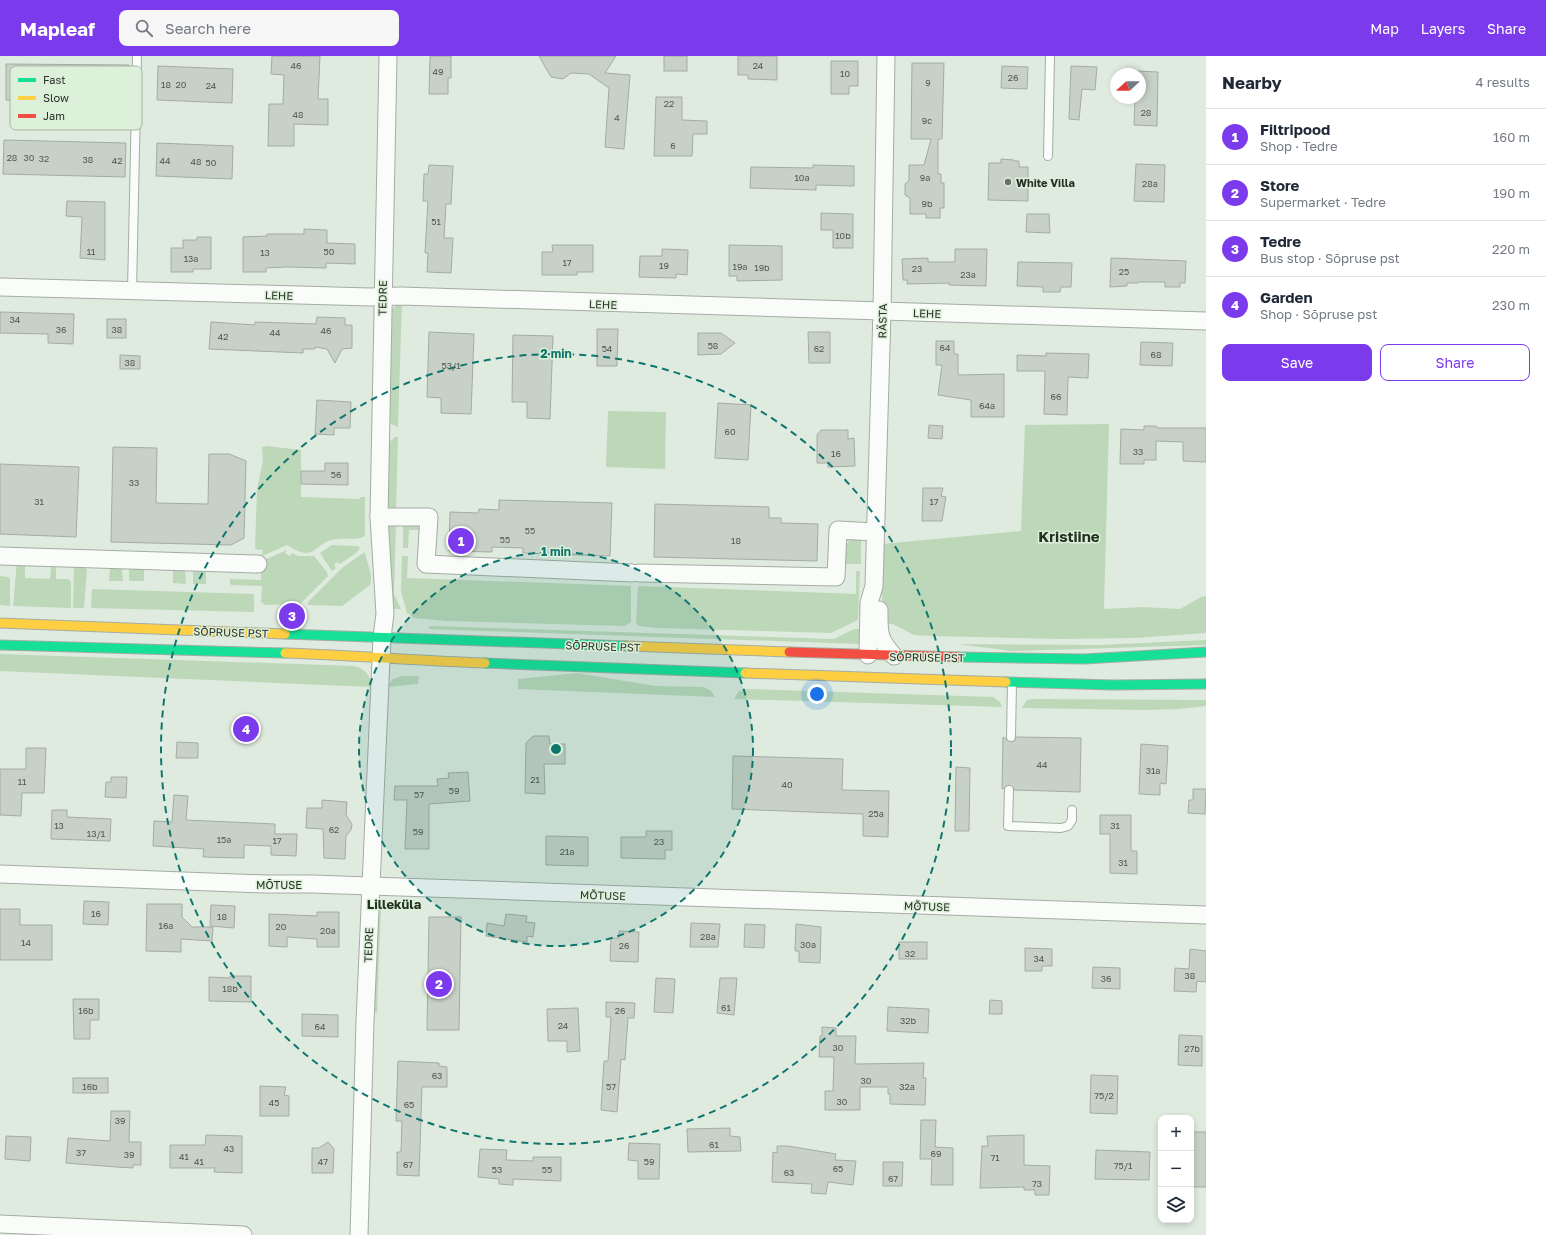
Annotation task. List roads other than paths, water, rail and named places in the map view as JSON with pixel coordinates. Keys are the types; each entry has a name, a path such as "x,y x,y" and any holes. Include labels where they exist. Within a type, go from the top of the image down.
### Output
{"main road":[{"name":"SÕPRUSE PST","path":"0,623 894,656 1084,659 1206,652"},
{"name":"SÕPRUSE PST","path":"0,645 381,657 423,661 894,678 1113,685 1206,684"}],"street":[{"name":"TEDRE","path":"359,1235 370,886 382,637 386,614 379,517 382,297 388,56"},
{"name":"RÄSTA","path":"886,56 882,312 874,586 878,603 879,626 882,644 894,656"},
{"name":"LEHE","path":"0,287 382,297 401,296 1206,321"},
{"path":"379,517 429,517 426,564 635,573 836,577 838,530 875,532"},
{"path":"0,556 258,564"},
{"name":"RÄSTA","path":"868,655 869,603 874,586"},
{"name":"MÕTUSE","path":"0,874 255,884 370,886 1206,914"},
{"path":"0,1224 243,1235"}],"lane":[{"path":"137,56 137,66"},
{"path":"1048,156 1050,56"},
{"path":"132,291 135,130"},
{"path":"1011,737 1012,681"},
{"path":"1009,790 1008,826 1061,828 1068,826 1072,820 1072,810"}],"place":[{"name":"White Villa","path":"1008,182"},
{"name":"Filtripood","path":"461,541"},
{"name":"Tedre","path":"292,616"},
{"name":"Garden","path":"246,729"},
{"name":"Store","path":"439,984"}],"district":[{"name":"Kristiine","path":"1069,536"},
{"name":"Lilleküla","path":"394,904"}]}
